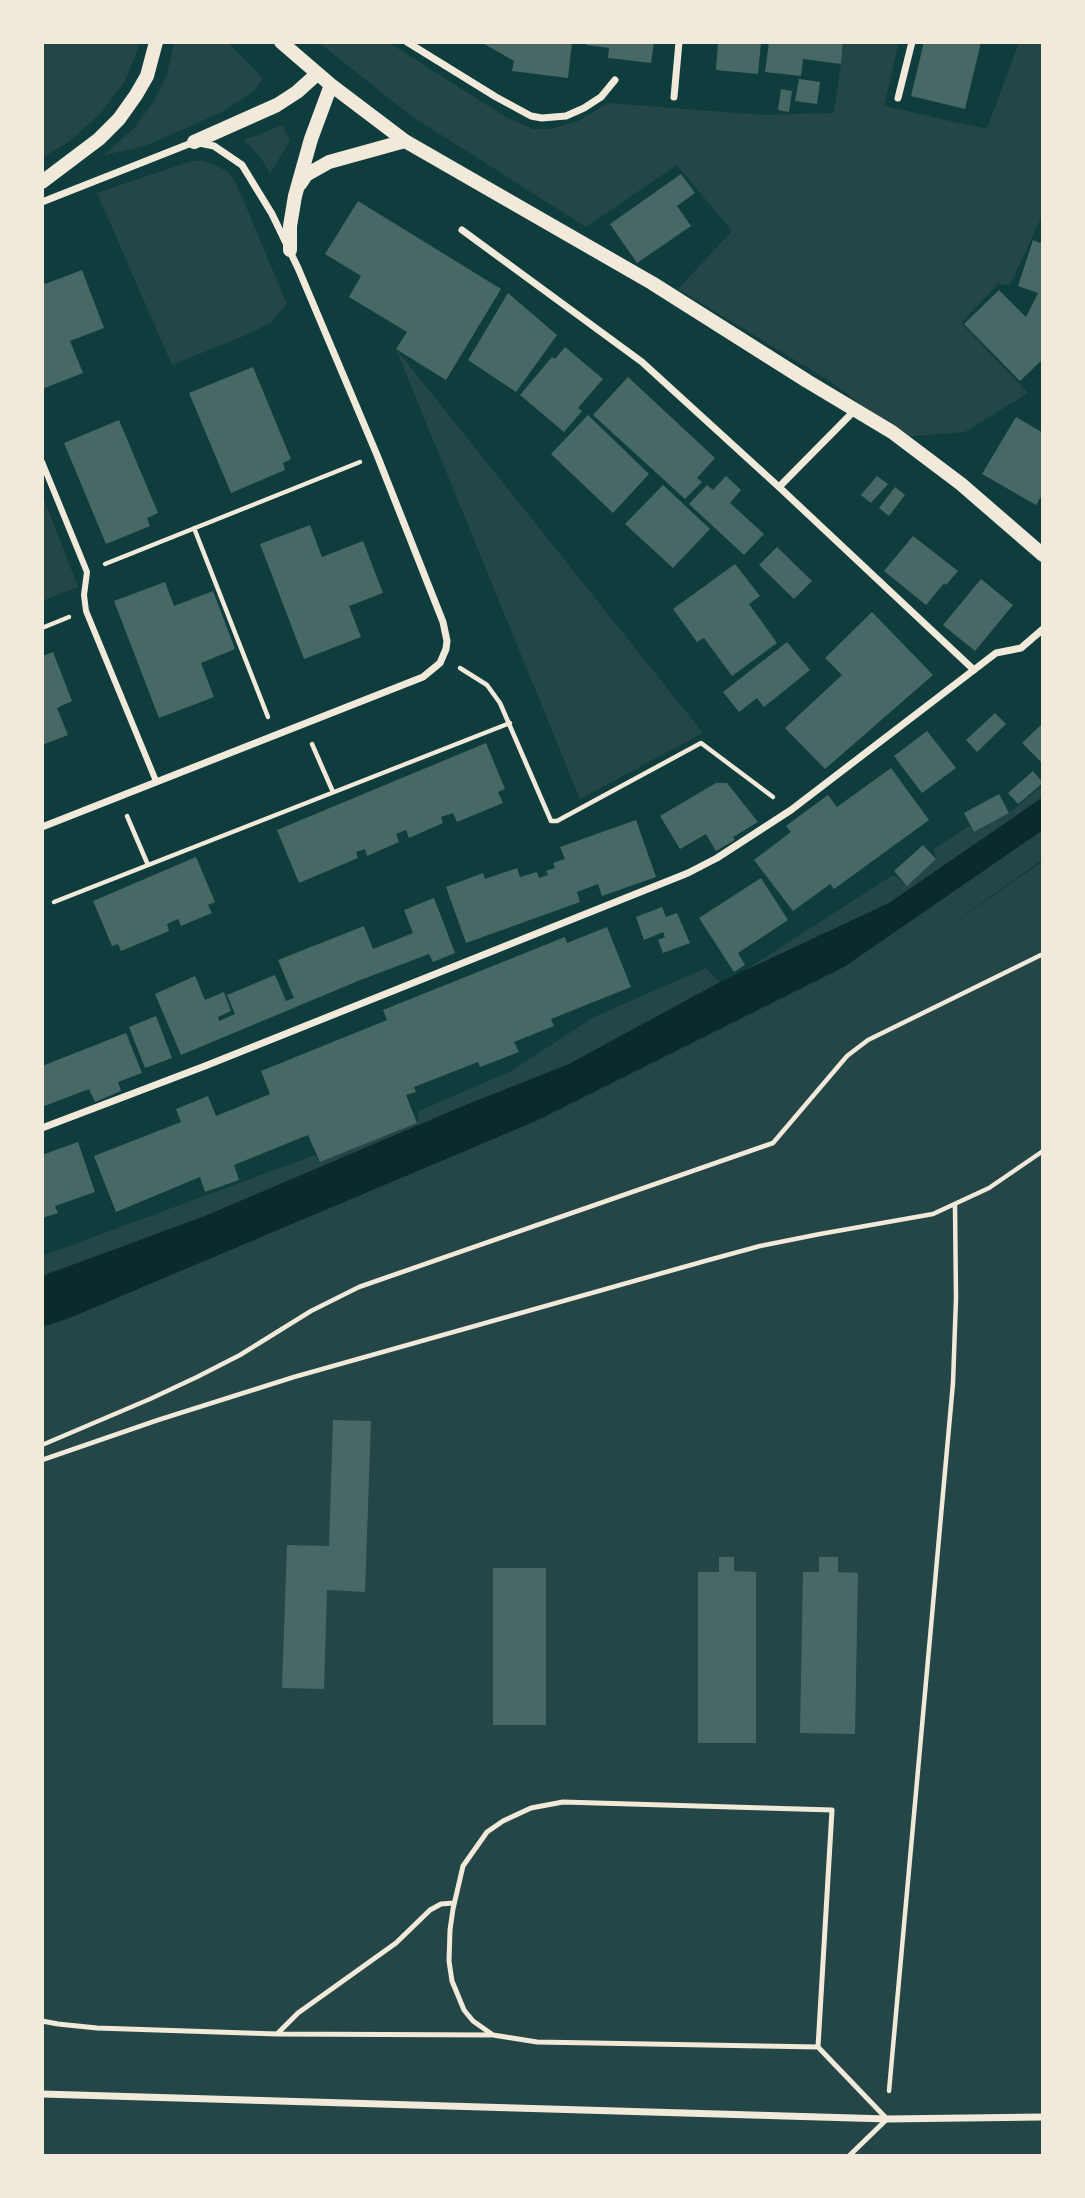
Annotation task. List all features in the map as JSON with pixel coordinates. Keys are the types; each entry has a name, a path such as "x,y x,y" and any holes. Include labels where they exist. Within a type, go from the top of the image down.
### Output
{"main road":[{"path":"42,182 99,139 119,119 146,76 156,42"},
{"path":"281,42 317,74 405,141 652,283 807,382 892,432 961,484 1043,555"},
{"path":"194,142 276,105 297,92 317,74"},
{"path":"290,250 291,216 311,139 331,85"},
{"path":"299,185 306,175 330,162 405,141"}],"street":[{"path":"407,42 531,116 566,116 601,97 615,80"},
{"path":"674,97 679,42"},
{"path":"898,98 912,42"},
{"path":"42,202 194,142 214,146 242,165 256,184 290,250 377,455 443,622 447,641 443,659 423,677 42,827"},
{"path":"462,230 642,362 974,670"},
{"path":"779,487 856,410"},
{"path":"42,462 87,572 84,595 86,611 156,781"},
{"path":"42,1128 644,892 717,858 791,810 996,653 1021,648 1043,629"},
{"path":"42,2094 887,2119 1043,2117"}],"lane":[{"path":"493,2035 473,2021 464,2010 452,1981 449,1961 454,1903 463,1867 487,1832 503,1821 531,1808 563,1802 832,1810 818,2047"},
{"path":"277,2034 298,2013 396,1943 430,1910 442,1904 454,1903"},
{"path":"42,2021 97,2028 277,2034 493,2035 537,2042 818,2047 887,2119 849,2156"}],"path":[{"path":"87,572 377,455"},
{"path":"194,528 275,734"},
{"path":"443,659 487,685 510,723 551,821 557,821 701,743 791,810"},
{"path":"54,902 510,723"},
{"path":"322,766 333,792"},
{"path":"136,836 148,865"},
{"path":"42,1444 197,1377 240,1355 311,1311 359,1287 773,1143 848,1056 869,1040 1043,954"},
{"path":"42,1460 294,1377 705,1261 872,1223 905,1221 955,1206 989,1188 1043,1150"},
{"path":"887,2119 953,1383 955,1206"}],"shaded area":[{"path":"42,42 139,42 125,81 101,113 70,141 42,158"},
{"path":"174,42 227,42 263,78 253,92 222,112 145,146 104,155 135,127 154,101 167,74"},
{"path":"318,42 388,42 504,116 533,129 550,129 578,121 608,103 763,115 834,113 844,42 899,42 884,106 987,129 1019,42 1043,42 1043,214 1010,285 998,284 961,323 1028,393 965,432 901,437 836,385 678,289 732,231 677,165 586,227 410,115"},
{"path":"283,125 290,141 270,173 261,158 244,140"},
{"path":"191,161 203,161 217,166 228,172 236,183 287,304 271,322 251,333 172,365 97,193"},
{"path":"396,349 703,733 580,799"},
{"path":"42,494 78,587 42,601"},
{"path":"1043,785 1043,859 938,934 1043,861 1043,2156 42,2156 42,1256 315,1155 320,1162 417,1123 419,1111 511,1071 594,1017 706,968 720,982 736,976 893,875 907,885 936,859 934,849 969,826 975,832 1009,813"},
{"path":"1043,797 1043,830 844,967 536,1121 67,1319 42,1327 42,1276 205,1216 569,1064 720,982 889,903"}],"building":[{"path":"481,42 572,42 568,78 512,71 514,61"},
{"path":"587,42 654,42 651,63 608,58 609,48 586,45"},
{"path":"718,42 761,42 758,74 716,70"},
{"path":"769,42 843,42 841,64 803,59 801,76 765,72"},
{"path":"924,42 981,42 965,109 911,96"},
{"path":"799,79 820,82 817,104 795,101"},
{"path":"781,89 792,91 789,112 778,110"},
{"path":"681,174 695,193 677,206 691,226 637,263 610,224"},
{"path":"358,201 501,289 446,380 396,349 407,332 349,297 361,276 325,254"},
{"path":"1043,237 1043,359 1020,381 964,324 999,290 1026,317 1038,293 1018,286 1033,240 1040,243"},
{"path":"82,270 104,328 70,341 83,373 42,389 42,275 45,284"},
{"path":"508,293 557,335 516,392 468,360"},
{"path":"565,347 603,379 578,408 582,411 564,432 520,395 552,357 555,359"},
{"path":"253,367 291,459 283,463 285,470 231,493 189,393"},
{"path":"628,377 715,458 697,478 702,482 685,499 593,415"},
{"path":"588,415 649,474 613,513 551,454"},
{"path":"1016,417 1043,433 1043,493 1036,505 982,474"},
{"path":"119,420 158,513 147,518 150,526 106,544 64,443"},
{"path":"726,476 741,490 730,503 764,534 744,555 689,504 707,485 713,490"},
{"path":"877,476 888,484 871,503 861,495"},
{"path":"663,485 710,529 673,568 625,524"},
{"path":"895,487 905,495 889,516 879,508"},
{"path":"310,525 322,557 363,541 383,593 349,606 361,637 304,659 260,544"},
{"path":"913,536 958,571 926,605 884,571"},
{"path":"777,547 812,581 794,599 759,565"},
{"path":"735,564 760,596 749,604 777,643 732,676 704,638 697,642 673,609"},
{"path":"981,579 1013,605 975,651 943,625"},
{"path":"165,582 174,606 213,591 235,649 201,663 214,697 159,718 114,601"},
{"path":"872,612 933,675 825,769 785,728 842,675 825,658"},
{"path":"787,642 810,670 764,707 757,698 739,712 723,692"},
{"path":"53,652 72,701 57,708 68,735 42,745 42,656"},
{"path":"995,713 1006,724 977,752 966,740"},
{"path":"1043,723 1043,764 1022,743"},
{"path":"927,731 956,768 922,793 894,756"},
{"path":"486,743 505,789 498,792 503,803 457,822 453,813 441,817 443,823 409,838 406,830 396,834 399,842 367,856 365,849 356,852 358,858 299,883 277,830"},
{"path":"891,768 929,820 834,889 830,884 793,911 754,860 791,832 786,826 828,795 837,807"},
{"path":"1033,771 1043,783 1018,804 1008,793"},
{"path":"716,783 727,783 758,822 716,851 706,834 680,849 660,816"},
{"path":"999,794 1009,813 974,832 964,813"},
{"path":"636,820 656,877 602,896 598,884 577,892 580,902 466,943 446,887 483,873 485,879 517,868 520,877 537,872 539,878 548,875 546,871 555,868 553,863 565,859 560,847"},
{"path":"923,845 936,859 907,886 894,871"},
{"path":"196,857 215,902 208,905 212,913 181,926 178,919 167,924 169,931 121,951 118,944 112,946 93,901"},
{"path":"761,878 788,920 738,953 745,965 734,972 699,918"},
{"path":"434,898 455,953 433,962 429,954 181,1055 155,994 195,976 205,1000 224,992 231,1011 218,1017 219,1021 235,1014 227,995 275,975 286,1001 294,998 278,960 364,926 373,949 413,933 404,910"},
{"path":"662,907 666,917 677,913 690,943 663,953 658,940 665,937 663,932 644,940 636,917"},
{"path":"607,927 631,987 551,1019 554,1026 514,1042 519,1052 480,1067 478,1062 414,1087 416,1092 406,1095 417,1123 320,1162 308,1135 234,1165 239,1180 205,1192 200,1177 116,1212 94,1156 181,1122 176,1109 208,1096 216,1116 270,1094 261,1071 387,1020 383,1010 565,937 567,943"},
{"path":"156,1016 172,1058 145,1068 129,1027"},
{"path":"126,1033 142,1073 118,1082 121,1091 95,1102 89,1089 42,1107 42,1066"},
{"path":"78,1142 95,1192 55,1206 58,1213 42,1218 42,1155"},
{"path":"333,1420 371,1421 365,1592 327,1590 324,1689 282,1688 287,1545 329,1546"},
{"path":"719,1557 734,1557 734,1571 756,1572 756,1743 698,1743 698,1572 719,1572"},
{"path":"819,1557 838,1557 838,1572 858,1573 855,1734 800,1733 803,1572 819,1572"},
{"path":"493,1568 546,1568 546,1725 493,1725"}]}
